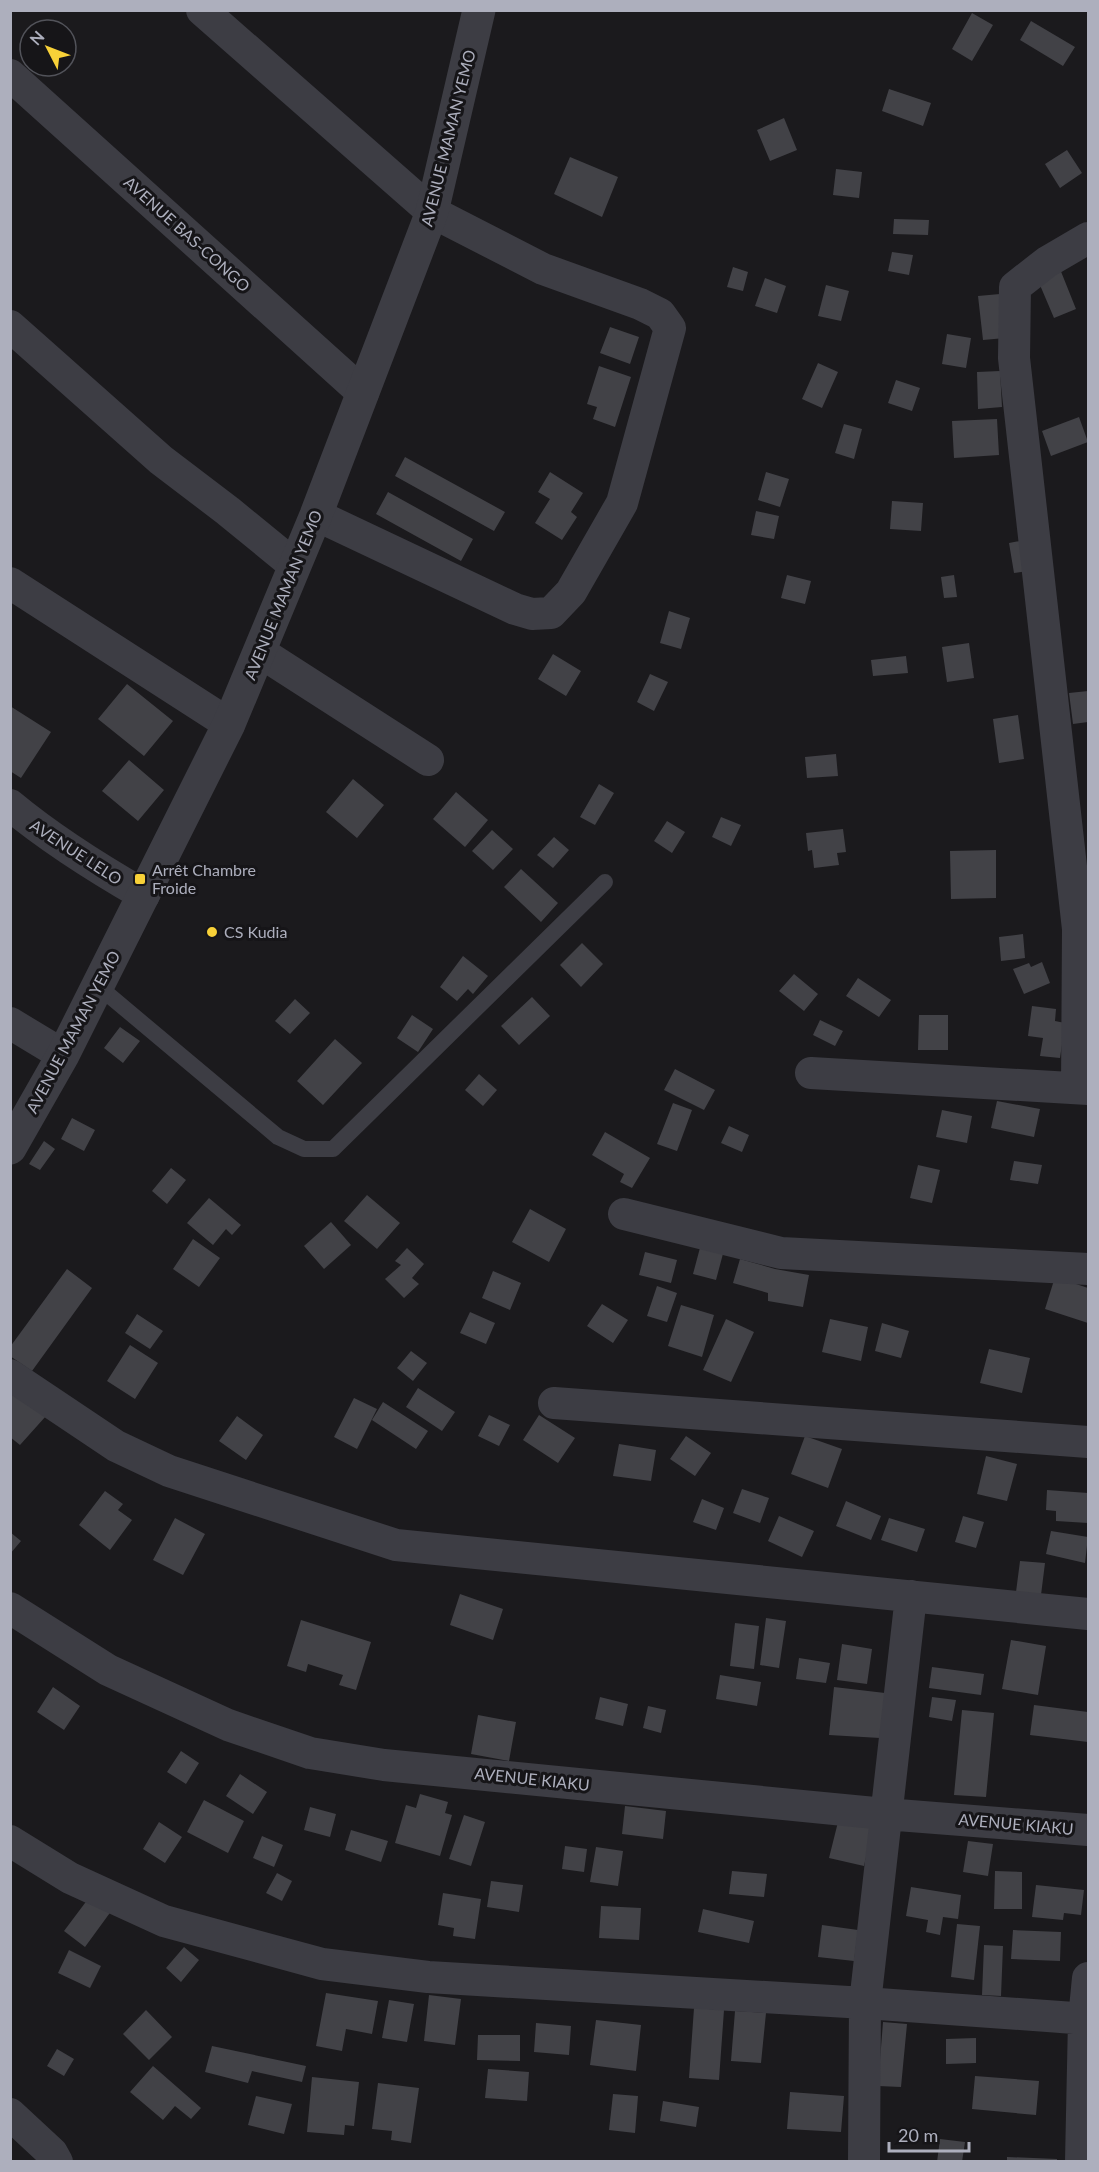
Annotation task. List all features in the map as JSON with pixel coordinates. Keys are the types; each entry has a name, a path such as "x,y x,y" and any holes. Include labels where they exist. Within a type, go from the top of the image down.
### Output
{"street":[{"path":"202,10 432,212 543,269 640,303 660,314 670,328 622,503 572,592 551,612 532,614 515,609 316,515"},
{"name":"AVENUE MAMAN YEMO","path":"10,1148 63,1055 144,895 229,724 260,652 316,515 432,212 479,10"},
{"name":"AVENUE BAS-CONGO","path":"10,75 363,393"},
{"path":"812,1073 1083,1088 1078,929 1014,358 1015,286 1047,262 1089,238"},
{"path":"10,326 161,460 294,565"},
{"path":"10,582 229,724"},
{"path":"260,652 428,760"},
{"name":"AVENUE LELO","path":"10,806 78,855 144,895"},
{"path":"10,1023 63,1055"},
{"path":"624,1214 781,1253 1089,1269"},
{"path":"10,1375 116,1446 169,1471 396,1545 1089,1614"},
{"path":"554,1404 1089,1442"},
{"path":"864,2162 865,2003 911,1596"},
{"name":"AVENUE KIAKU","path":"10,1608 108,1670 228,1725 310,1754 384,1765 885,1814 1089,1830"},
{"path":"10,1841 70,1878 164,1921 322,1964 428,1977 865,2003 1086,2019"},
{"path":"1081,2162 1089,1978"},
{"path":"10,2114 52,2153 57,2162"}],"lane":[{"path":"98,986 278,1137 304,1149 333,1149 605,882"}],"building":[{"path":"972,13 993,25 972,61 952,49"},
{"path":"1031,21 1075,47 1063,66 1020,40"},
{"path":"889,89 931,103 923,126 882,111"},
{"path":"784,118 797,150 770,161 757,130"},
{"path":"1067,150 1082,173 1060,188 1045,164"},
{"path":"570,157 618,177 602,217 554,194"},
{"path":"836,169 862,172 859,198 833,195"},
{"path":"894,219 929,220 928,235 893,234"},
{"path":"892,252 913,255 909,275 888,271"},
{"path":"733,267 748,272 743,291 727,287"},
{"path":"1060,269 1076,309 1054,318 1037,278"},
{"path":"765,278 786,286 777,313 755,306"},
{"path":"826,285 849,291 841,321 818,316"},
{"path":"1000,294 1005,338 983,340 978,296"},
{"path":"610,327 639,337 630,364 600,353"},
{"path":"947,334 971,338 966,368 942,364"},
{"path":"818,363 838,372 822,408 802,399"},
{"path":"599,366 631,377 615,427 593,419 597,407 587,404"},
{"path":"1000,371 1002,407 978,409 977,372"},
{"path":"896,380 920,388 912,411 888,403"},
{"path":"1079,417 1088,442 1051,456 1042,431"},
{"path":"997,419 999,455 954,458 952,421"},
{"path":"844,424 862,429 854,459 835,453"},
{"path":"405,457 505,512 494,531 395,476"},
{"path":"550,472 583,493 571,512 577,517 562,540 535,523 550,499 538,492"},
{"path":"766,472 789,479 780,507 758,500"},
{"path":"388,492 473,539 461,561 376,514"},
{"path":"892,501 923,503 921,531 890,529"},
{"path":"756,511 779,516 774,539 751,535"},
{"path":"1030,539 1035,570 1014,573 1009,543"},
{"path":"787,575 811,581 805,604 781,598"},
{"path":"954,575 957,597 944,598 941,577"},
{"path":"669,611 690,618 681,649 660,643"},
{"path":"969,643 974,678 947,682 942,647"},
{"path":"553,654 581,671 566,696 538,679"},
{"path":"906,656 908,673 873,676 871,660"},
{"path":"650,674 668,682 654,711 637,702"},
{"path":"127,684 173,721 144,756 98,719"},
{"path":"1088,691 1088,722 1073,724 1069,693"},
{"path":"10,706 51,732 21,778 10,771"},
{"path":"1018,715 1024,759 999,763 993,719"},
{"path":"836,754 838,776 807,778 805,757"},
{"path":"129,760 164,790 138,821 102,791"},
{"path":"353,779 384,805 357,838 326,812"},
{"path":"599,784 614,793 595,825 580,817"},
{"path":"456,792 488,820 465,847 433,819"},
{"path":"721,817 741,825 731,846 712,837"},
{"path":"667,821 685,832 672,853 654,841"},
{"path":"843,829 846,852 837,853 839,865 814,868 812,850 808,851 806,833"},
{"path":"492,830 513,849 493,870 472,851"},
{"path":"554,837 569,850 553,868 537,855"},
{"path":"996,850 996,898 951,899 950,851"},
{"path":"521,869 558,903 541,922 504,887"},
{"path":"1023,934 1025,958 1001,961 999,937"},
{"path":"582,943 603,964 581,987 560,965"},
{"path":"463,956 488,976 473,994 468,989 457,1001 440,987"},
{"path":"1042,962 1050,983 1024,994 1013,969 1029,963 1031,967"},
{"path":"794,974 818,994 804,1011 779,991"},
{"path":"858,978 891,1000 879,1017 846,996"},
{"path":"532,997 550,1016 519,1045 501,1026"},
{"path":"295,999 310,1013 290,1034 275,1021"},
{"path":"1032,1006 1056,1009 1055,1021 1065,1023 1060,1058 1040,1056 1043,1038 1028,1036"},
{"path":"412,1015 433,1029 418,1052 397,1038"},
{"path":"919,1015 948,1015 948,1050 918,1050"},
{"path":"820,1020 843,1031 835,1046 813,1035"},
{"path":"120,1027 140,1041 123,1063 104,1048"},
{"path":"335,1039 362,1063 323,1105 297,1081"},
{"path":"675,1069 715,1090 704,1110 664,1090"},
{"path":"479,1074 497,1090 483,1106 465,1090"},
{"path":"997,1101 1040,1109 1034,1137 991,1128"},
{"path":"673,1103 692,1110 677,1151 657,1144"},
{"path":"942,1110 972,1116 967,1143 936,1137"},
{"path":"72,1118 95,1130 84,1151 61,1139"},
{"path":"729,1126 749,1135 742,1152 721,1143"},
{"path":"605,1132 650,1158 632,1188 620,1182 624,1174 592,1155"},
{"path":"44,1141 55,1149 40,1170 29,1164"},
{"path":"1014,1161 1042,1165 1038,1184 1010,1180"},
{"path":"918,1165 940,1170 932,1203 910,1198"},
{"path":"171,1168 186,1180 167,1204 152,1191"},
{"path":"367,1195 400,1223 377,1249 344,1221"},
{"path":"209,1198 241,1225 232,1235 226,1229 213,1245 187,1223"},
{"path":"530,1209 566,1229 549,1262 512,1242"},
{"path":"331,1222 351,1245 324,1269 304,1246"},
{"path":"193,1239 220,1258 199,1287 173,1269"},
{"path":"701,1244 724,1250 716,1280 693,1274"},
{"path":"407,1248 424,1264 412,1278 419,1284 404,1298 385,1279 401,1265 395,1261"},
{"path":"645,1252 677,1260 671,1283 639,1275"},
{"path":"740,1259 775,1269 809,1275 803,1307 768,1301 768,1293 733,1283"},
{"path":"67,1269 92,1288 32,1371 10,1356 10,1347"},
{"path":"493,1271 521,1283 510,1310 482,1298"},
{"path":"1055,1277 1088,1288 1088,1323 1045,1309"},
{"path":"657,1286 677,1293 667,1322 647,1316"},
{"path":"602,1304 628,1320 613,1343 587,1326"},
{"path":"681,1305 714,1315 702,1357 668,1346"},
{"path":"470,1312 495,1323 486,1344 460,1333"},
{"path":"137,1314 163,1331 150,1349 125,1333"},
{"path":"726,1319 754,1332 731,1382 703,1370"},
{"path":"830,1319 868,1327 861,1361 822,1352"},
{"path":"882,1323 909,1331 901,1358 875,1351"},
{"path":"130,1345 158,1363 135,1399 107,1381"},
{"path":"989,1349 1030,1358 1022,1393 980,1383"},
{"path":"411,1351 427,1363 413,1381 397,1368"},
{"path":"418,1388 455,1412 442,1431 406,1407"},
{"path":"16,1390 46,1416 20,1445 10,1437 10,1396"},
{"path":"354,1398 377,1409 357,1449 334,1437"},
{"path":"383,1402 428,1431 416,1449 372,1420"},
{"path":"489,1415 510,1425 499,1446 478,1436"},
{"path":"539,1415 575,1438 558,1463 523,1440"},
{"path":"237,1416 263,1435 246,1460 219,1441"},
{"path":"686,1436 711,1453 695,1476 670,1459"},
{"path":"805,1436 842,1449 828,1488 791,1474"},
{"path":"619,1444 656,1450 651,1481 613,1476"},
{"path":"986,1456 1017,1464 1007,1501 977,1494"},
{"path":"742,1489 769,1498 760,1523 733,1513"},
{"path":"1047,1490 1088,1493 1088,1523 1056,1521 1056,1511 1046,1510"},
{"path":"105,1491 123,1504 118,1510 132,1520 110,1550 79,1525"},
{"path":"702,1499 724,1508 716,1530 693,1522"},
{"path":"846,1501 881,1516 871,1540 836,1526"},
{"path":"779,1516 814,1531 802,1557 768,1541"},
{"path":"963,1516 984,1522 976,1548 955,1542"},
{"path":"175,1518 205,1534 183,1575 153,1560"},
{"path":"889,1518 925,1529 917,1552 881,1540"},
{"path":"1051,1531 1088,1537 1085,1563 1046,1554"},
{"path":"10,1532 21,1541 10,1554"},
{"path":"1020,1561 1045,1563 1041,1595 1016,1592"},
{"path":"460,1594 503,1609 493,1640 450,1625"},
{"path":"766,1618 786,1621 779,1668 760,1665"},
{"path":"301,1620 371,1642 356,1690 339,1685 343,1675 308,1664 306,1672 287,1666"},
{"path":"735,1623 759,1626 754,1669 730,1666"},
{"path":"1011,1640 1046,1646 1038,1695 1002,1689"},
{"path":"842,1644 872,1649 867,1684 837,1680"},
{"path":"799,1658 830,1663 826,1683 796,1679"},
{"path":"932,1667 984,1674 981,1695 929,1688"},
{"path":"720,1675 761,1682 757,1706 716,1699"},
{"path":"53,1687 80,1706 64,1730 37,1712"},
{"path":"834,1687 885,1693 880,1738 829,1735"},
{"path":"600,1697 628,1704 623,1726 595,1719"},
{"path":"932,1697 956,1700 952,1721 929,1717"},
{"path":"1034,1705 1088,1712 1088,1742 1030,1735"},
{"path":"648,1706 666,1710 661,1733 643,1728"},
{"path":"962,1710 994,1713 986,1797 954,1795"},
{"path":"478,1715 516,1722 509,1761 471,1754"},
{"path":"181,1751 199,1763 186,1784 167,1772"},
{"path":"240,1774 267,1792 253,1814 226,1796"},
{"path":"420,1794 448,1802 445,1813 452,1815 440,1856 395,1843 406,1805 416,1808"},
{"path":"204,1800 244,1821 228,1853 187,1832"},
{"path":"625,1806 666,1811 663,1839 622,1834"},
{"path":"310,1807 336,1814 330,1837 304,1830"},
{"path":"464,1815 485,1822 471,1866 449,1859"},
{"path":"839,1818 873,1826 864,1866 829,1858"},
{"path":"159,1822 182,1837 165,1863 143,1849"},
{"path":"351,1830 388,1841 381,1862 345,1850"},
{"path":"262,1836 283,1845 274,1867 253,1858"},
{"path":"968,1841 993,1844 988,1876 963,1872"},
{"path":"565,1846 587,1849 584,1872 562,1869"},
{"path":"596,1847 623,1851 618,1886 590,1882"},
{"path":"732,1871 767,1874 764,1897 729,1894"},
{"path":"995,1871 1022,1872 1022,1909 994,1909"},
{"path":"277,1873 292,1881 282,1901 266,1893"},
{"path":"491,1881 523,1885 519,1912 487,1907"},
{"path":"1036,1885 1084,1890 1081,1915 1064,1913 1063,1920 1032,1917"},
{"path":"911,1887 961,1895 958,1919 943,1917 940,1935 926,1932 928,1920 906,1916"},
{"path":"443,1893 481,1899 475,1939 453,1936 454,1928 438,1925"},
{"path":"91,1895 112,1910 85,1947 64,1931"},
{"path":"601,1906 641,1908 639,1940 599,1938"},
{"path":"703,1909 754,1921 749,1943 698,1932"},
{"path":"957,1924 980,1926 974,1980 951,1977"},
{"path":"822,1925 858,1930 854,1961 818,1957"},
{"path":"1013,1930 1061,1932 1060,1961 1011,1959"},
{"path":"984,1945 1003,1946 1001,1996 982,1995"},
{"path":"184,1947 199,1960 181,1982 166,1968"},
{"path":"69,1950 101,1966 90,1988 58,1973"},
{"path":"326,1993 378,2001 372,2034 346,2029 342,2051 316,2046"},
{"path":"429,1995 461,1999 455,2045 424,2041"},
{"path":"389,2000 414,2004 407,2042 382,2038"},
{"path":"694,2008 724,2010 719,2080 689,2078"},
{"path":"146,2010 172,2037 149,2060 123,2034"},
{"path":"735,2011 766,2013 761,2063 731,2061"},
{"path":"596,2020 641,2025 636,2071 590,2065"},
{"path":"883,2022 907,2024 901,2087 878,2086"},
{"path":"536,2023 571,2026 569,2055 534,2052"},
{"path":"478,2035 520,2035 520,2061 477,2060"},
{"path":"976,2038 976,2063 946,2064 946,2039"},
{"path":"212,2046 306,2066 302,2082 252,2071 248,2083 205,2072"},
{"path":"57,2049 74,2059 64,2076 47,2066"},
{"path":"153,2066 201,2108 191,2119 175,2106 163,2120 130,2092"},
{"path":"488,2069 529,2072 527,2101 485,2098"},
{"path":"975,2076 1039,2081 1036,2115 972,2109"},
{"path":"312,2077 359,2082 354,2126 345,2125 344,2135 307,2132"},
{"path":"378,2083 419,2088 411,2143 391,2140 392,2131 372,2129"},
{"path":"790,2092 844,2096 841,2132 787,2129"},
{"path":"613,2094 638,2096 635,2133 609,2130"},
{"path":"256,2096 292,2104 284,2134 248,2125"},
{"path":"663,2101 699,2107 696,2127 660,2121"},
{"path":"940,2139 965,2142 962,2162 937,2162"},
{"path":"1007,2157 1057,2159 1057,2162 1007,2162"}],"place":[{"name":"Arrêt Chambre Froide","path":"140,879"},
{"name":"CS Kudia","path":"212,932"}]}
